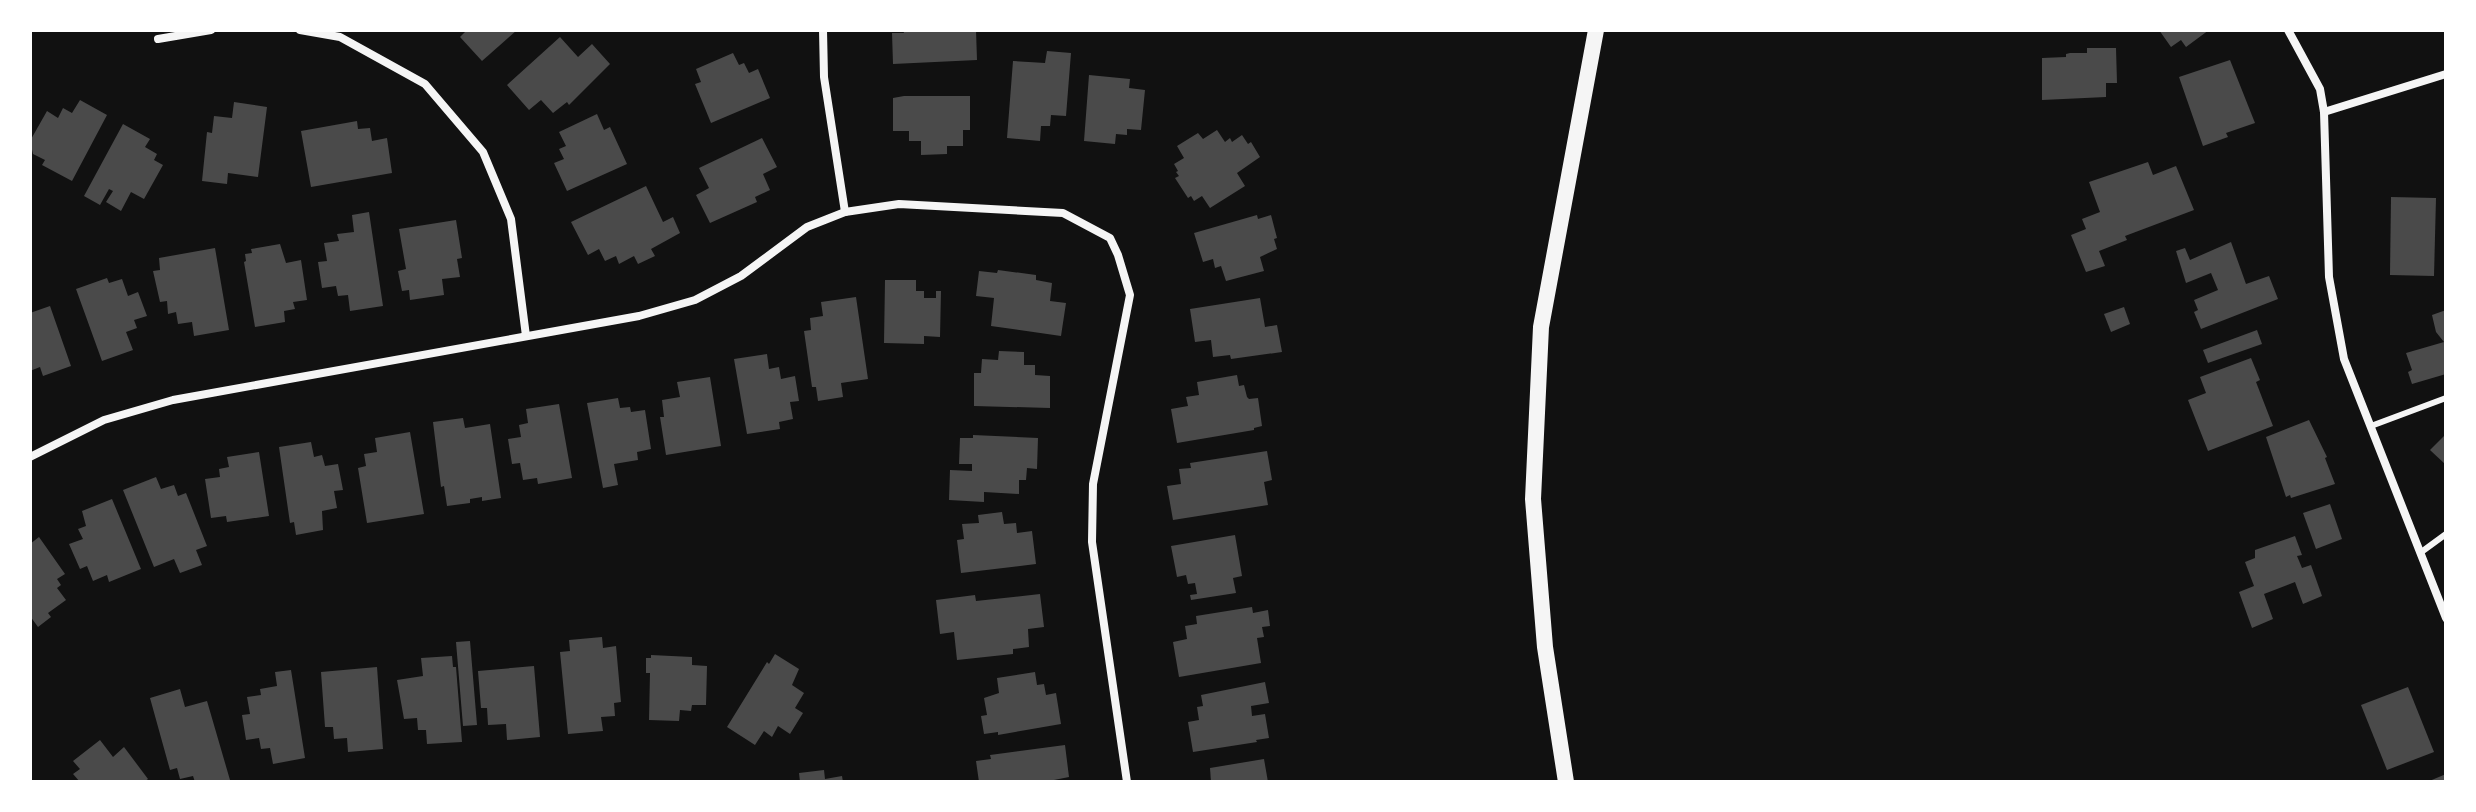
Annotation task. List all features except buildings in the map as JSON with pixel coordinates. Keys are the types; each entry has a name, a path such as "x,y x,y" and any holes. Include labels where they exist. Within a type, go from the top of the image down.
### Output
{"main road":[{"path":"1566,782 1545,647 1533,499 1541,327 1596,30"}],"street":[{"path":"158,39 211,30"},
{"path":"300,30 340,37 425,84 483,152 511,219 526,336"},
{"path":"823,30 824,77 845,212"},
{"path":"2288,30 2320,89 2324,112 2329,277 2344,359 2446,618"},
{"path":"2324,112 2446,74"},
{"path":"30,457 104,420 173,400 639,316 695,300 741,276 807,227 845,212 899,204 1063,213 1110,238 1130,295 1093,484 1092,542 1127,782"}],"lane":[{"path":"2371,426 2446,398"},
{"path":"2420,553 2446,534"}]}
